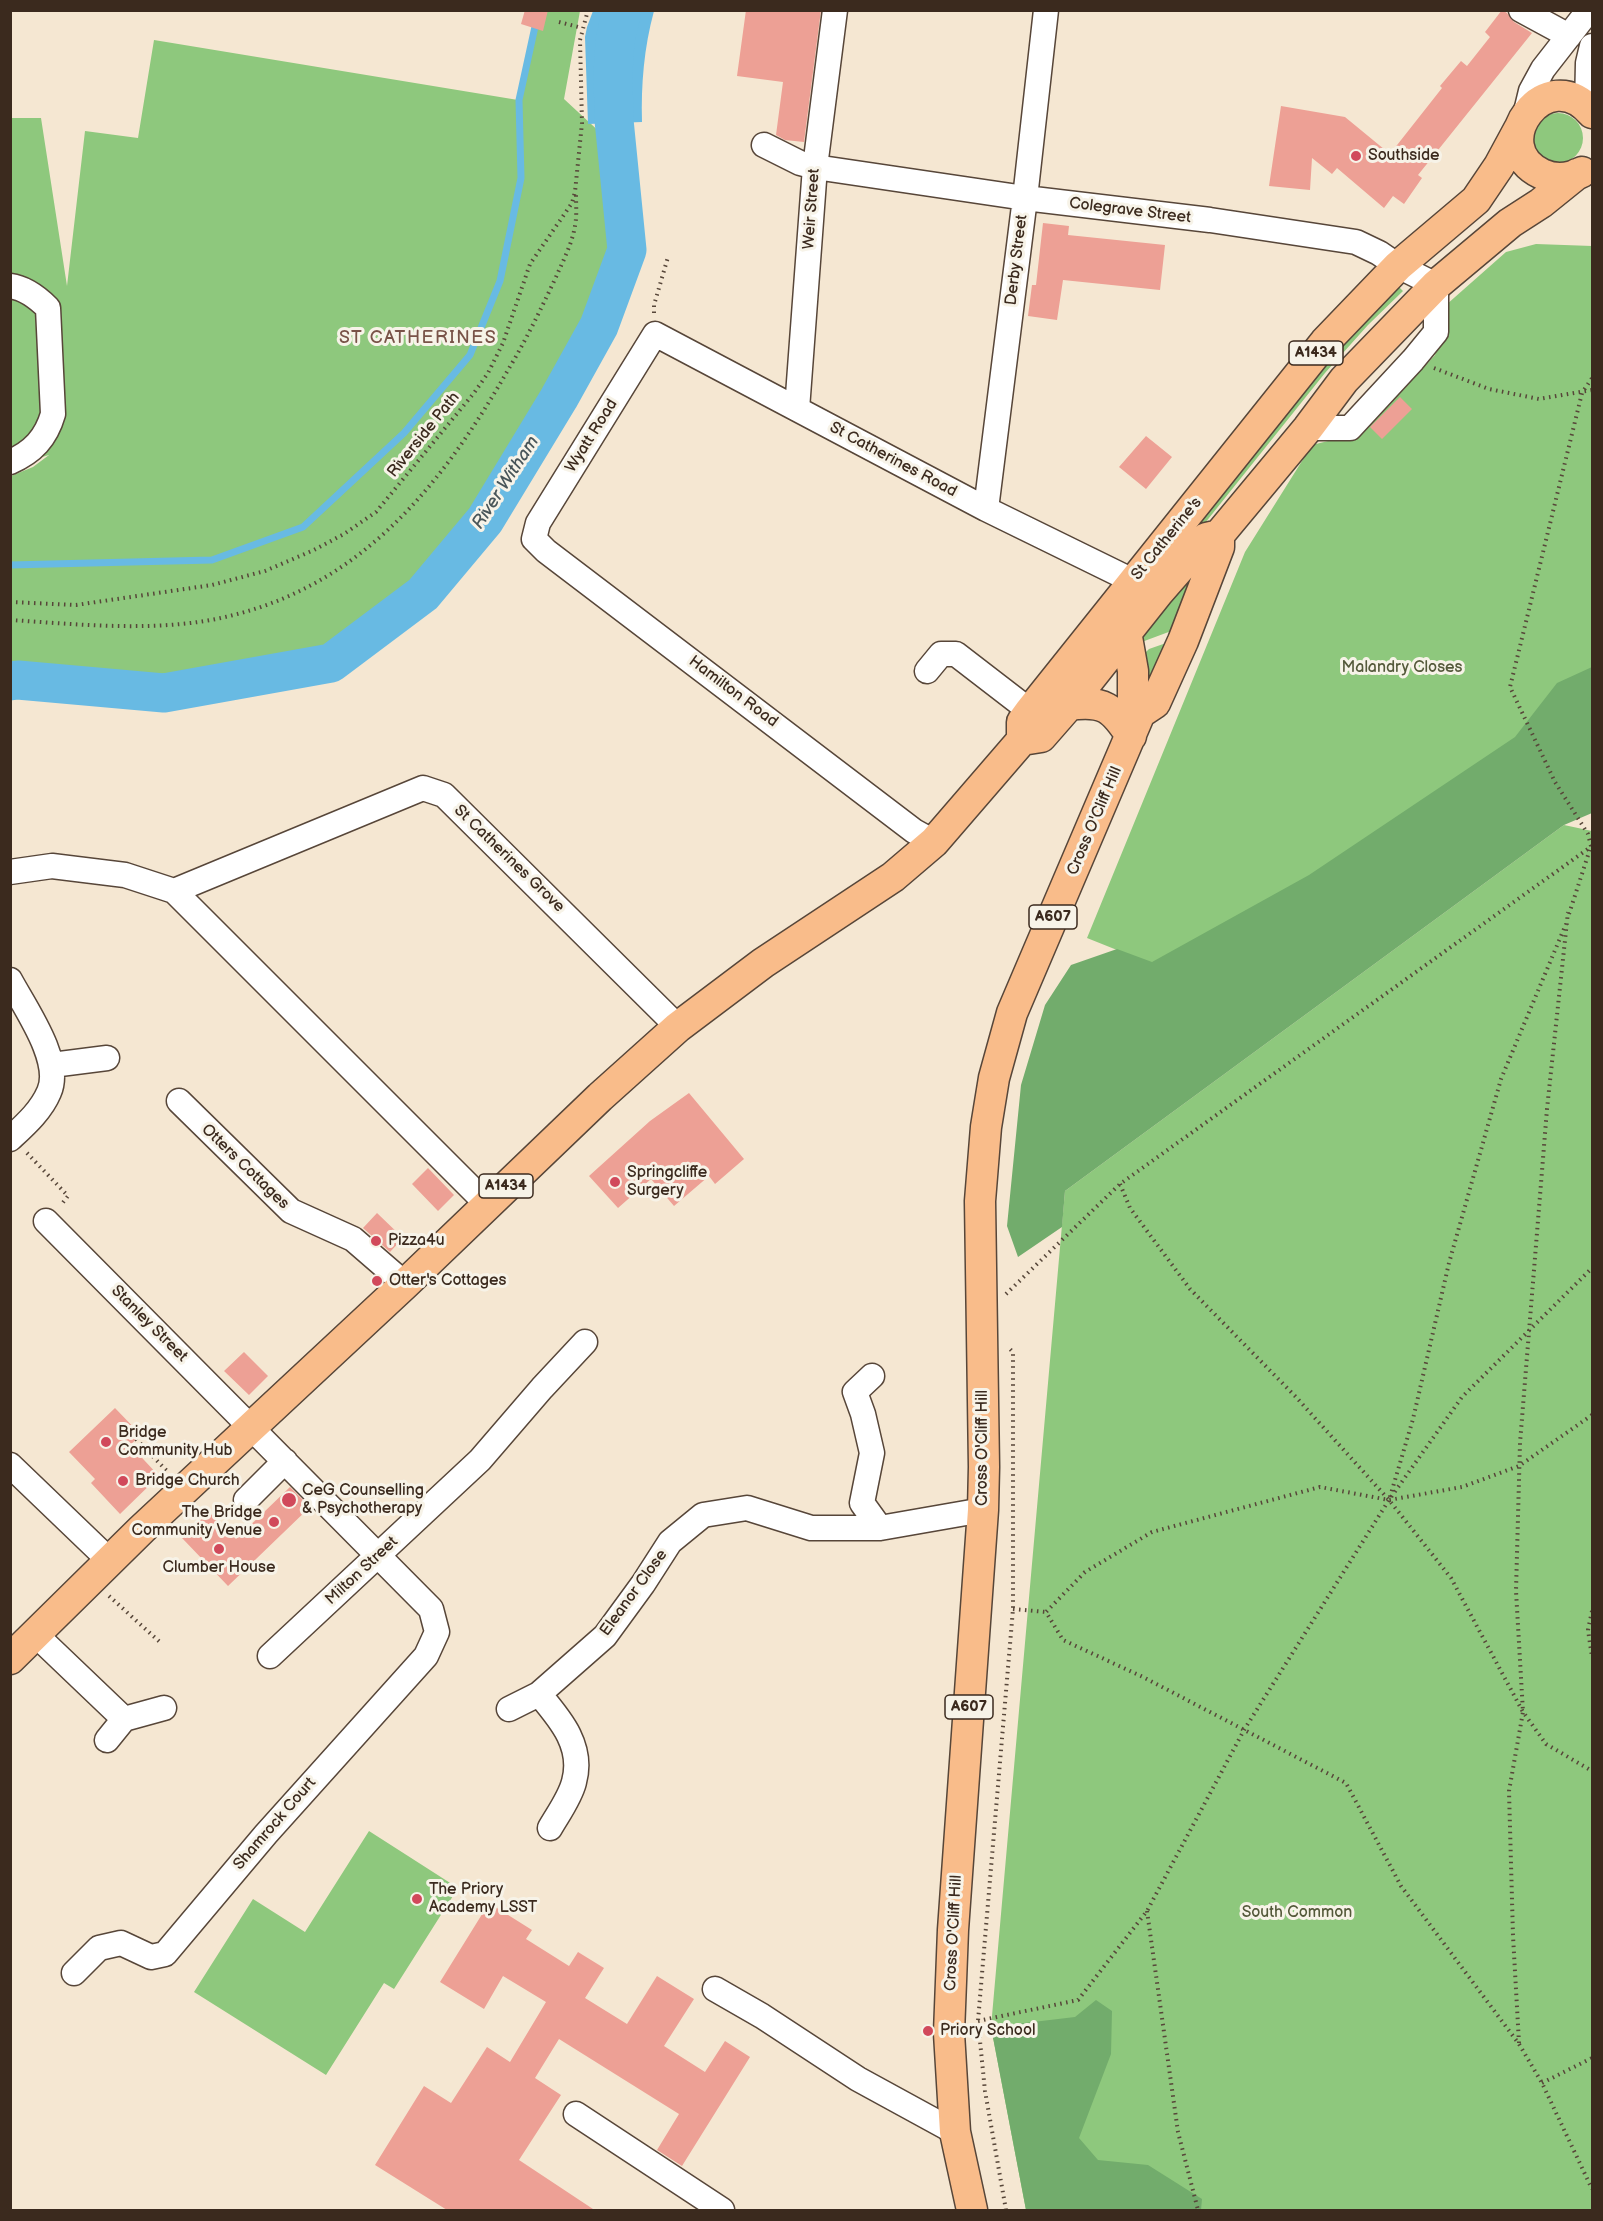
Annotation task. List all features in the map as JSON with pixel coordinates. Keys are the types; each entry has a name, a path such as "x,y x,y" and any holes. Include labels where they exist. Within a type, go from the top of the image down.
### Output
{"main road":[{"name":"A1434","path":"1588,165 1558,178 1536,171 1521,152 1522,123 1537,103 1554,97 1572,98 1590,110"},
{"name":"St Catherine's","path":"1522,123 1499,166 1476,200 1398,266 1325,342 1030,711 1022,722 1022,740 1041,736 1206,538 1219,535 1308,428 1344,380 1436,285 1502,230 1541,203 1588,165"},
{"name":"St Catherine's","path":"1136,724 1155,703 1183,641 1219,546 1219,535"},
{"path":"1129,586 1124,604 1136,724"},
{"path":"1069,705 1095,703 1107,707 1136,724"},
{"name":"Cross O'Cliff Hill","path":"972,2211 955,2132 949,2034 953,1930 983,1510 980,1201 986,1127 1000,1049 1012,1013 1136,724"},
{"name":"A1434","path":"10,1659 600,1097 678,1027 763,963 893,877 934,842 1022,740"}],"street":[{"name":"Weir Street","path":"797,409 815,167 836,10"},
{"name":"Derby Street","path":"986,509 1026,198 1046,10"},
{"path":"1521,10 1569,36"},
{"path":"1522,123 1531,91 1543,69 1588,11"},
{"path":"1590,110 1588,63 1593,46"},
{"name":"Colegrave Street","path":"764,145 800,163 815,167 1356,242 1379,252 1398,266 1436,285"},
{"path":"1308,428 1350,428 1413,360 1436,332 1436,285"},
{"path":"10,286 18,287 38,298 48,308 53,414 49,428 39,444 22,457 10,462"},
{"name":"St Catherines Road","path":"655,334 1129,586"},
{"name":"Wyatt Road","path":"534,539 538,523 655,334"},
{"name":"Hamilton Road","path":"534,539 546,551 914,831 934,842"},
{"path":"927,671 941,654 956,654 1030,711"},
{"name":"St Catherines Grove","path":"174,891 423,788 444,795 678,1027"},
{"path":"10,872 52,866 125,874 174,891 487,1204"},
{"path":"10,980 44,1044 52,1065 50,1091 35,1115 11,1138"},
{"path":"52,1065 107,1058"},
{"name":"Otters Cottages","path":"179,1101 291,1211 353,1239 405,1284"},
{"name":"Stanley Street","path":"46,1221 431,1609"},
{"name":"Milton Street","path":"270,1656 480,1460 585,1342"},
{"path":"872,1376 855,1392 863,1414 872,1453 862,1503 880,1528"},
{"path":"246,1500 285,1461"},
{"path":"10,1465 101,1570"},
{"name":"Eleanor Close","path":"509,1709 539,1694 605,1636 670,1542 703,1515 747,1508 811,1528 880,1528 983,1510"},
{"name":"Shamrock Court","path":"74,1974 99,1948 121,1943 151,1957 165,1954 266,1834 426,1656 437,1632 431,1609"},
{"path":"35,1634 124,1719"},
{"path":"539,1694 564,1725 575,1749 574,1783 550,1828"},
{"path":"107,1740 124,1719 164,1708"},
{"path":"715,1989 762,2016 858,2079 955,2132"},
{"path":"576,2114 722,2211"}],"path":[{"name":"Riverside Path","path":"10,602 76,605 212,585 266,571 314,550 344,534 376,512 488,373 503,343 530,264 567,212 575,192 582,123 579,57 582,28 588,10"},
{"path":"559,22 582,28"},
{"path":"10,620 129,625 206,621 263,607 290,596 325,577 358,554 390,529 421,497 454,457 488,405 518,353 568,248 575,226 576,182"},
{"path":"655,334 654,305 668,257"},
{"path":"1413,360 1489,389 1539,399 1593,390"},
{"path":"1389,1500 1413,1419 1449,1263 1501,1079 1568,919 1592,847 1588,834 1555,782 1510,687 1582,393 1593,378"},
{"path":"1006,2211 984,2091 978,2021 1013,1609 1013,1352 982,1317 1120,1184 1592,847"},
{"path":"1519,2044 1512,1936 1509,1791 1523,1712 1516,1591 1519,1466 1547,1109 1569,912"},
{"path":"11,1138 68,1197 46,1221"},
{"path":"1120,1184 1130,1208 1190,1289 1295,1396 1389,1500 1451,1578 1523,1712 1546,1744 1593,1771"},
{"path":"978,2021 1078,2000 1147,1911 1244,1730 1389,1500 1462,1396 1593,1268"},
{"path":"1046,1612 1085,1572 1152,1532 1320,1487 1389,1500 1462,1487 1519,1466 1593,1415"},
{"path":"136,1439 186,1489"},
{"path":"101,1570 162,1644"},
{"path":"1013,1609 1046,1612"},
{"path":"1593,1611 1588,1630 1593,1657"},
{"path":"1046,1612 1063,1640 1143,1677 1346,1783 1401,1886 1519,2044 1542,2083 1593,2189"},
{"path":"1147,1911 1178,2132 1198,2211"},
{"path":"1542,2083 1593,2058"}],"green space":[{"path":"538,11 580,11 564,99 617,148 627,250 599,326 559,398 485,520 423,594 331,663 164,693 18,680 11,686 11,476 33,467 49,455 11,466 11,118 41,118 67,286 85,131 138,138 154,40 518,100"},
{"path":"1553,113 1563,113 1576,120 1583,133 1583,143 1576,156 1563,163 1553,163 1544,159 1537,152 1533,143 1533,133 1537,124 1544,117"},
{"name":"Malandry Closes","path":"1536,244 1592,246 1592,776 1069,1081 1117,950 1087,938 1245,552 1312,445 1364,432 1435,355 1446,305 1506,252"},
{"path":"1396,284 1403,291 1368,325 1325,373 1149,593 1149,583 1284,409"},
{"path":"1209,545 1174,630 1139,643 1139,634"},
{"path":"1169,642 1151,683 1143,681 1141,657 1149,649"},
{"path":"1592,667 1592,813 1564,825 1065,1191 1062,1227 1018,1257 1007,1226 1021,1085 1045,1005 1071,965 1117,949 1152,962 1309,875 1515,737 1557,683"},
{"name":"South Common","path":"1564,825 1592,831 1592,2210 1026,2210 991,2027 1065,1191"},
{"path":"369,1831 458,1888 394,1989 384,1983 326,2075 194,1992 253,1899 305,1932"},
{"path":"1096,2000 1112,2011 1111,2054 1079,2138 1098,2160 1148,2165 1202,2199 1201,2210 1026,2210 991,2027 1075,2017"}],"water":[{"path":"593,11 654,11 644,66 642,122 588,124 585,37"}],"building":[{"path":"525,10 548,10 543,31 521,24"},
{"path":"746,10 821,10 804,142 785,140 776,135 783,82 737,76"},
{"path":"1502,10 1514,22 1532,33 1418,175 1422,178 1404,204 1393,196 1384,208 1337,168 1332,174 1312,158 1310,190 1269,186 1281,106 1345,117 1390,154 1461,61 1467,66 1490,37 1485,32"},
{"path":"1043,223 1069,226 1068,235 1165,245 1160,290 1063,280 1057,320 1028,316 1032,285 1036,285"},
{"path":"1400,397 1412,409 1382,439 1370,427"},
{"path":"1146,436 1172,457 1146,489 1119,467"},
{"path":"689,1093 744,1159 715,1184 709,1176 674,1206 651,1179 618,1208 589,1176 650,1121"},
{"path":"428,1168 454,1195 438,1211 412,1184"},
{"path":"377,1213 403,1238 390,1252 363,1228"},
{"path":"244,1352 268,1376 249,1395 224,1371"},
{"path":"115,1408 141,1435 130,1445 159,1476 120,1514 91,1483 95,1479 69,1452"},
{"path":"290,1487 310,1507 228,1586 182,1538 209,1512 236,1539"},
{"path":"489,1903 532,1930 526,1939 569,1966 578,1952 604,1968 585,1998 627,2024 657,1976 694,1999 664,2046 705,2072 725,2041 750,2057 682,2166 657,2150 679,2114 559,2039 535,2078 561,2095 519,2160 596,2211 447,2210 375,2165 424,2086 451,2103 487,2047 510,2062 546,2002 503,1976 484,2009 440,1982"}],"waterway":[{"name":"River Witham","path":"10,681 164,693 331,663 423,594 485,520 559,398 599,326 627,250 614,120 613,73 615,41 622,10"},
{"path":"10,565 212,560 303,527 404,433 470,355 500,281 521,178 519,100 536,22"}],"place":[{"name":"Southside","path":"1356,156"},
{"name":"Springcliffe Surgery","path":"615,1182"},
{"name":"Pizza4u","path":"376,1241"},
{"name":"Otter's Cottages","path":"377,1281"},
{"name":"Bridge Community Hub","path":"106,1442"},
{"name":"Bridge Church","path":"123,1481"},
{"name":"CeG Counselling & Psychotherapy","path":"289,1500"},
{"name":"The Bridge Community Venue","path":"274,1522"},
{"name":"Clumber House","path":"219,1549"},
{"name":"The Priory Academy LSST","path":"417,1899"},
{"name":"Priory School","path":"928,2031"}],"district":[{"name":"ST CATHERINES","path":"418,338"}]}
